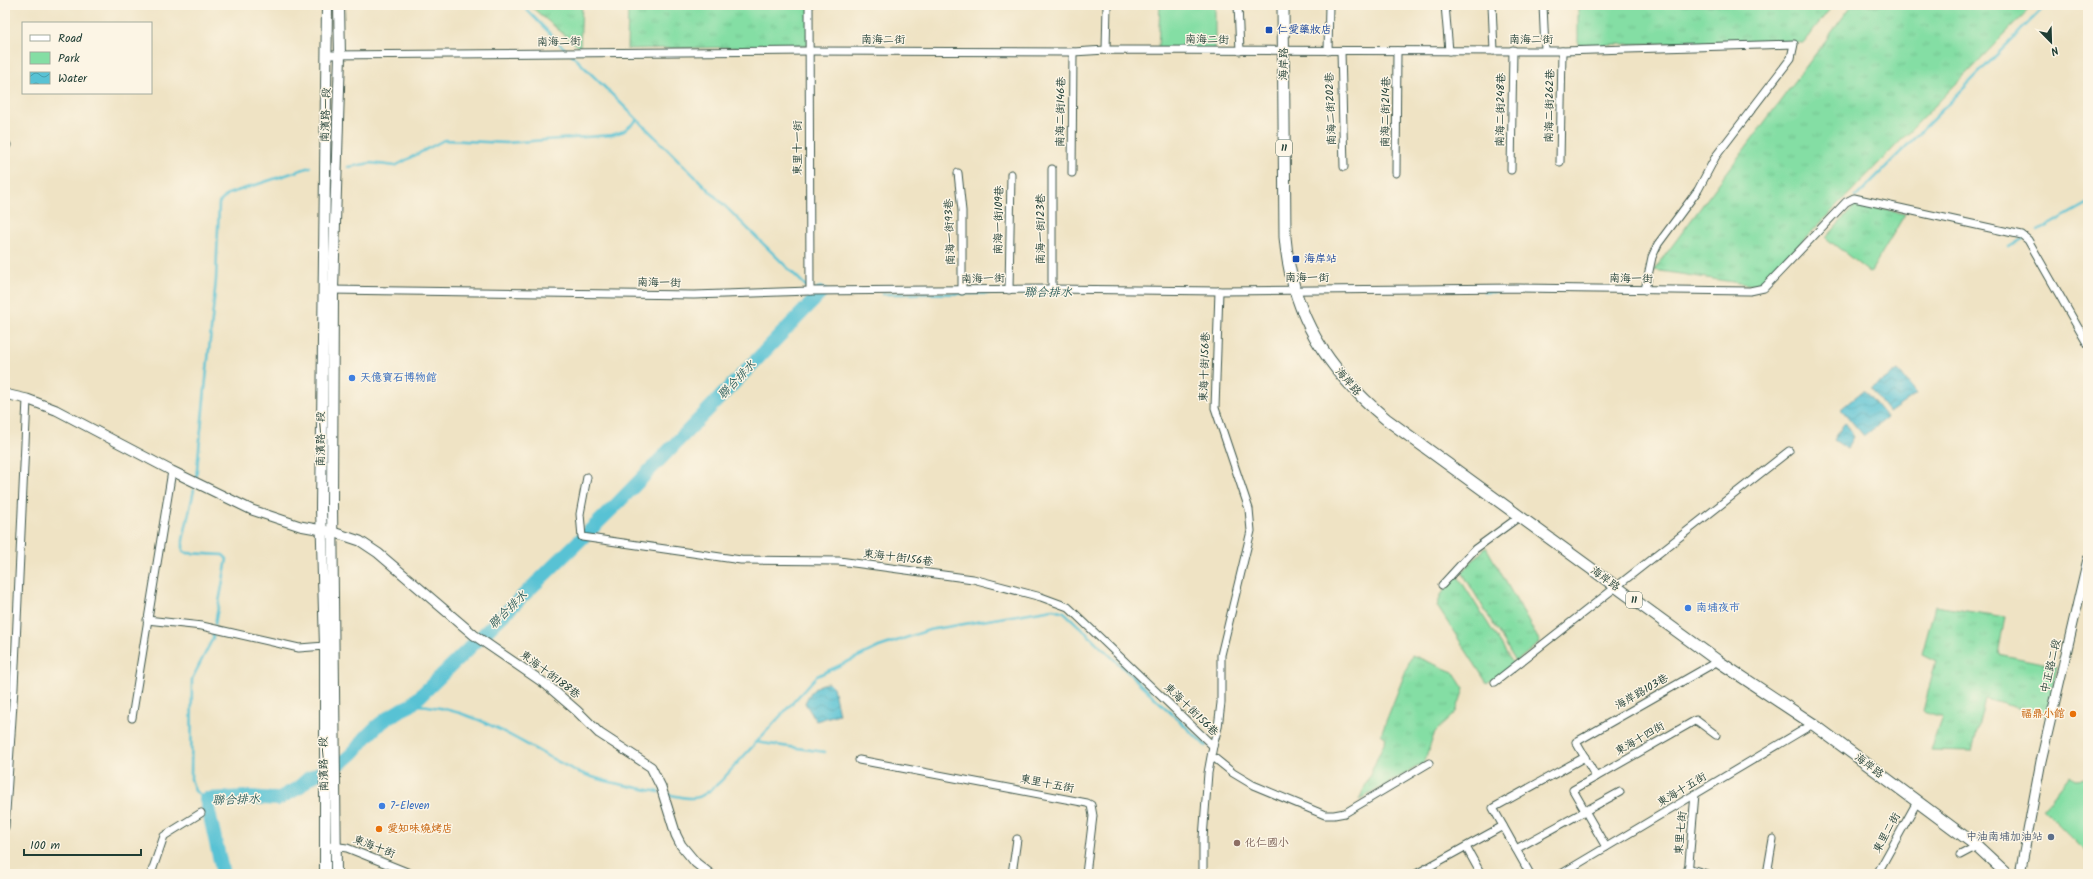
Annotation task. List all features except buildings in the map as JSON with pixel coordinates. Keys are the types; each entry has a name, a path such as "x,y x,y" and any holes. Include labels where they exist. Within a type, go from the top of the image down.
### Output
{"main road":[{"name":"南濱路一段","path":"327,5 328,290 333,532 336,874"},
{"name":"南濱路一段","path":"325,874 325,646 323,530 321,508 328,290 340,55 339,5"},
{"name":"海岸路","path":"1283,5 1285,237 1287,259 1296,292 1306,319 1324,353 1344,379 1363,399 1386,419 1718,661 1813,724 1977,846 2007,874"}],"street":[{"name":"東里十一街","path":"809,5 810,291"},
{"path":"1106,50 1107,5"},
{"path":"1238,5 1240,52"},
{"path":"1328,51 1329,5"},
{"path":"1445,5 1449,51"},
{"path":"1492,5 1494,51"},
{"path":"1543,5 1545,50"},
{"name":"南海二街","path":"328,55 809,51 1494,51 1794,44 1791,58 1716,156 1698,190 1658,244 1652,257 1646,290"},
{"name":"南海二街248巷","path":"1511,170 1513,50"},
{"name":"南海二街262巷","path":"1560,162 1562,50"},
{"name":"南海二街202巷","path":"1340,51 1344,167"},
{"name":"南海二街214巷","path":"1396,172 1397,51"},
{"name":"南海二街146巷","path":"1072,173 1073,52"},
{"name":"南海一街123巷","path":"1052,169 1052,289"},
{"name":"南海一街93巷","path":"958,172 962,211 962,291"},
{"name":"南海一街109巷","path":"1009,290 1011,174"},
{"name":"南海一街","path":"328,290 694,295 810,291 962,291 1052,289 1296,292 1646,290 1750,291 1763,289 1846,202 1854,198 2022,235 2028,240 2088,345"},
{"name":"東海十街156巷","path":"1204,874 1203,838 1208,773 1218,727 1221,703 1221,655 1251,531 1249,509 1215,408 1219,290"},
{"name":"東海十街188巷","path":"5,394 27,399 56,410 172,471 252,510 300,526 333,532 360,541 378,553 474,635 547,686 577,711 599,733 651,767 662,791 672,825 681,845 696,863 710,874"},
{"path":"5,827 14,688 27,399"},
{"path":"1495,682 1789,450"},
{"path":"132,718 172,471"},
{"name":"東海十街156巷","path":"587,477 580,514 582,538 741,560 839,561 973,579 1041,597 1068,607 1213,746"},
{"path":"1442,585 1475,549 1519,517"},
{"name":"中正路二段","path":"2020,874 2041,761 2088,559"},
{"path":"147,620 202,626 299,648 325,646"},
{"name":"海岸路103巷","path":"1585,758 1576,742 1718,661"},
{"name":"東海十四街","path":"1585,811 1573,790 1696,720 1716,735"},
{"name":"東海十五街","path":"1561,874 1813,724"},
{"path":"1212,756 1233,773 1253,785 1325,815 1334,815 1351,809 1429,763"},
{"path":"1530,874 1494,808 1585,758 1596,777"},
{"name":"東里十五街","path":"859,760 1087,803 1091,805 1093,816 1086,874"},
{"path":"1516,849 1620,792"},
{"name":"東里七街","path":"1688,871 1695,794"},
{"name":"東里二街","path":"1877,874 1916,802"},
{"path":"1585,811 1606,847"},
{"path":"151,874 164,836 201,813"},
{"path":"1416,874 1504,826"},
{"path":"1012,874 1017,839"},
{"path":"1767,874 1773,839"},
{"name":"東海十街","path":"326,846 347,848 412,874"},
{"path":"1960,856 1977,846"},
{"path":"1466,847 1480,874"},
{"path":"1688,871 1707,874"}],"green space":[{"path":"529,5 582,5 580,48"},
{"path":"628,5 810,5 812,46 627,49"},
{"path":"1160,5 1215,5 1215,51 1158,50"},
{"path":"1578,5 1833,5 1803,43 1737,42 1578,45"},
{"path":"1852,5 2033,5 1759,286 1654,270"},
{"path":"1856,204 1905,214 1870,273 1826,238"},
{"path":"1486,547 1540,642 1516,662 1462,572"},
{"path":"1456,573 1514,665 1487,683 1437,606 1441,595"},
{"path":"1935,606 2005,617 1998,654 2057,666 2048,716 1985,699 1972,751 1930,750 1942,717 1923,711 1936,661 1922,654"},
{"path":"1412,655 1453,672 1464,689 1456,712 1435,732 1424,763 1359,800 1386,738 1381,734"},
{"path":"2070,775 2075,779 2088,778 2088,854 2043,809"}],"water":[{"path":"1898,370 1916,394 1889,413 1871,389"},
{"path":"1864,390 1887,418 1864,436 1841,409"},
{"path":"1845,422 1854,437 1847,449 1834,440"},
{"path":"825,683 829,683 833,687 839,714 816,721 805,703 814,689"}],"waterway":[{"path":"522,5 568,52"},
{"path":"1856,197 2046,5"},
{"path":"572,55 808,288"},
{"path":"348,167 371,163 395,166 444,140 506,143 612,135 624,131 637,120"},
{"path":"196,479 216,280 219,203 228,194 310,167"},
{"path":"2038,231 2088,203"},
{"path":"2009,247 2024,238"},
{"path":"1484,292 1551,292"},
{"name":"聯合排水","path":"340,763 352,754 368,735 378,726 394,714 411,705 615,506 821,293"},
{"name":"聯合排水","path":"882,294 1065,293"},
{"path":"194,490 183,540 183,551 187,553 223,555 227,559 215,624"},
{"path":"666,794 696,798 707,793 721,781 817,676 879,647 929,630 1053,609 1064,612 1206,746"},
{"path":"206,799 195,791 191,779 192,679 213,638 213,633"},
{"path":"411,705 433,707 455,712 475,719 496,728 574,770 594,778 659,792"},
{"path":"755,742 825,752"},
{"name":"聯合排水","path":"223,874 206,799 248,797 278,799 298,788 309,778 331,767"}],"place":[{"name":"仁愛藥妝店","path":"1269,30"},
{"name":"海岸站","path":"1296,259"},
{"name":"天億寶石博物館","path":"352,378"},
{"name":"南埔夜市","path":"1688,608"},
{"name":"福鼎小館","path":"2073,714"},
{"name":"7-Eleven","path":"382,806"},
{"name":"愛知味燒烤店","path":"379,829"},
{"name":"中油南埔加油站","path":"2051,837"},
{"name":"化仁國小","path":"1237,843"}]}
